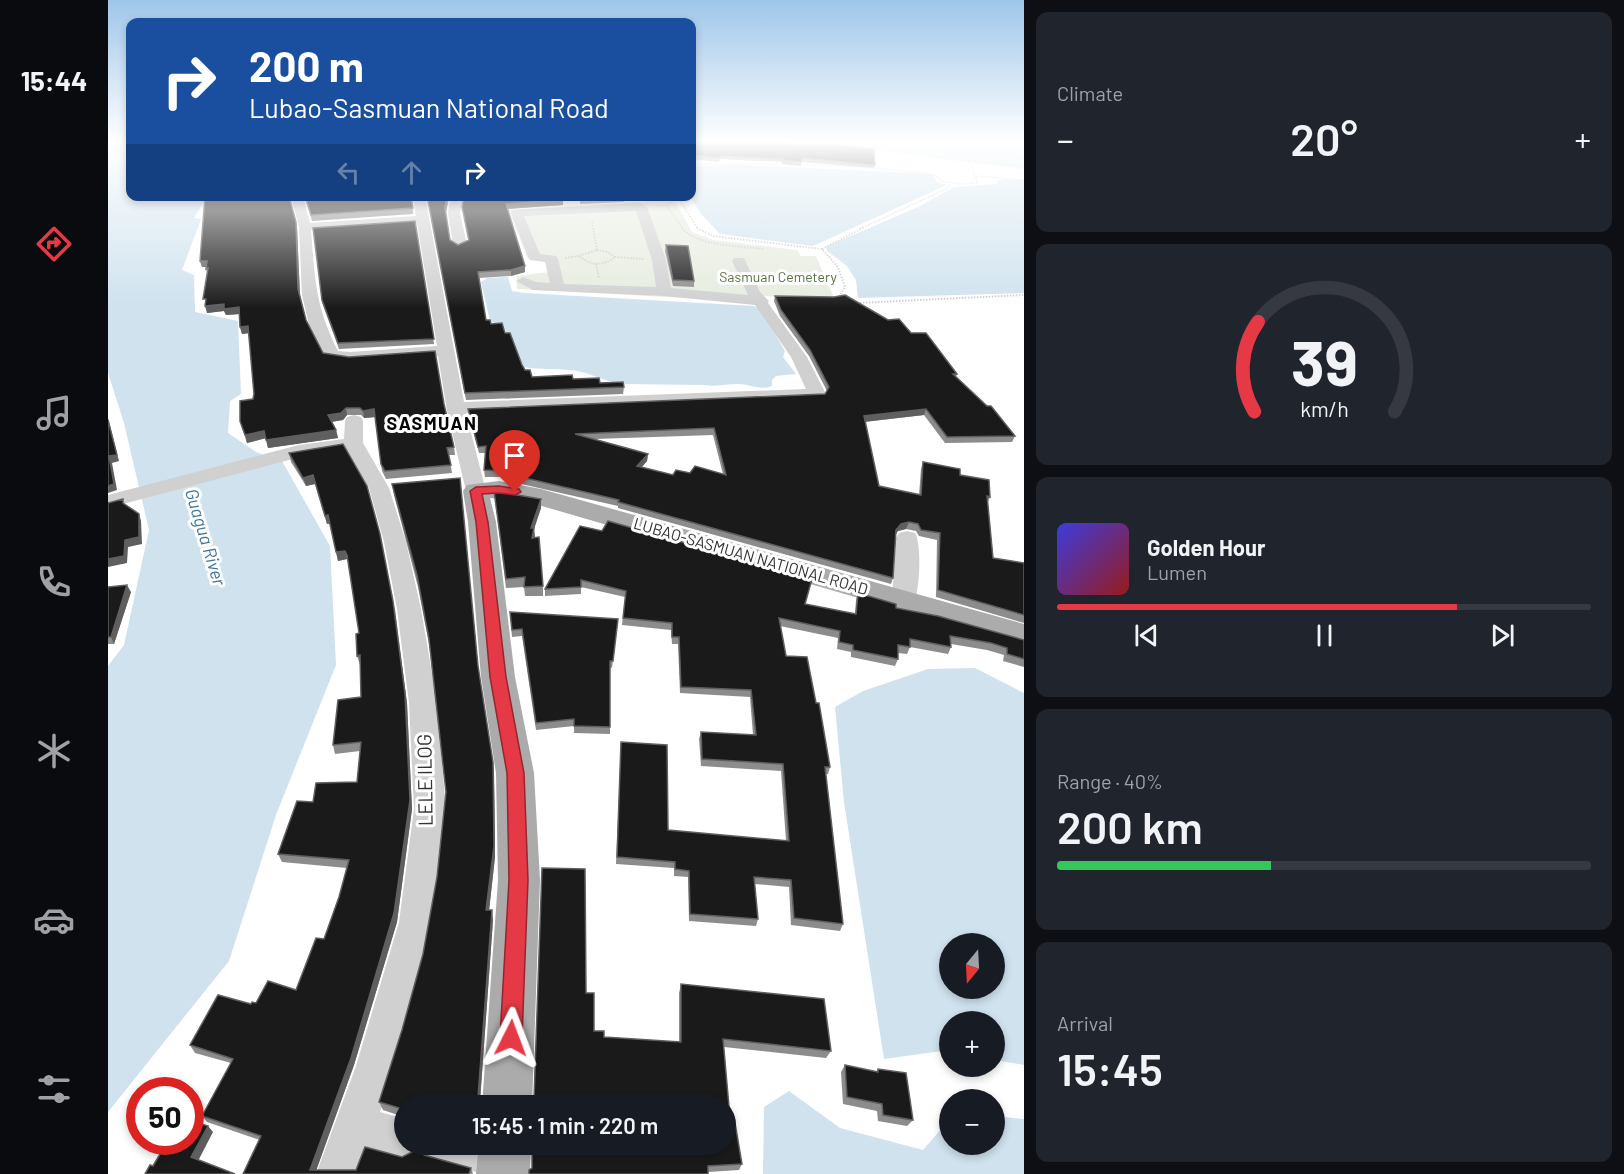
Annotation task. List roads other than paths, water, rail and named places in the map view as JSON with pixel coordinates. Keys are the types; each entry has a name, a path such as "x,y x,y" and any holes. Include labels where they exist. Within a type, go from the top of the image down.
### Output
{"main road":[{"name":"LUBAO-SASMUAN NATIONAL ROAD","path":"466,484 532,495 815,577 904,599 1024,634"},
{"path":"466,484 482,522 498,677 515,773 519,880 508,1095"}],"street":[{"path":"298,201 305,227 309,295 317,325 332,355 350,357 446,350"},
{"path":"423,201 460,245"},
{"path":"305,227 436,215 451,201"},
{"path":"558,288 551,259 535,257 517,213 641,207 659,260 664,292"},
{"path":"436,215 446,350 466,484"},
{"path":"456,408 817,394 799,357 753,291 739,261"},
{"path":"523,281 533,286 664,292 762,301"},
{"name":"LELE ILOG","path":"112,501 280,456 353,432 391,487 394,542 409,609 423,703 430,809 416,922 376,1066 338,1174"},
{"path":"904,599 907,538"},
{"path":"355,1126 394,1137"},
{"path":"487,1155 504,1159"}],"water":[{"name":"Guagua River","path":"108,198 126,198 126,201 204,201 194,218 201,219 182,270 194,275 195,312 238,321 241,394 230,401 228,433 256,452 282,461 330,546 336,665 276,815 229,961 136,1077 126,1077 126,1090 108,1112 108,666 124,645 149,530 124,423 108,373"},
{"path":"696,198 919,198 813,246 720,234 693,201 696,201"},
{"path":"935,198 1024,198 1024,293 858,298 856,280 847,266 827,251 826,247"},
{"path":"508,277 512,291 525,293 754,306 761,310 785,351 783,357 796,374 776,376 772,380 772,386 763,388 738,384 713,386 623,384 577,371 524,367 504,327 490,321 481,282 487,278"},
{"path":"975,668 1024,693 1024,1065 1005,1062 1005,1011 939,1011 939,1051 884,1059 844,802 835,707 863,691 928,669"},
{"path":"789,1091 840,1128 923,1150 939,1132 939,1155 1005,1155 1005,1117 1024,1119 1024,1174 763,1174 764,1107"}],"district":[{"name":"SASMUAN","path":"432,424"}],"park label":[{"name":"Sasmuan Cemetery","path":"778,277"}]}
